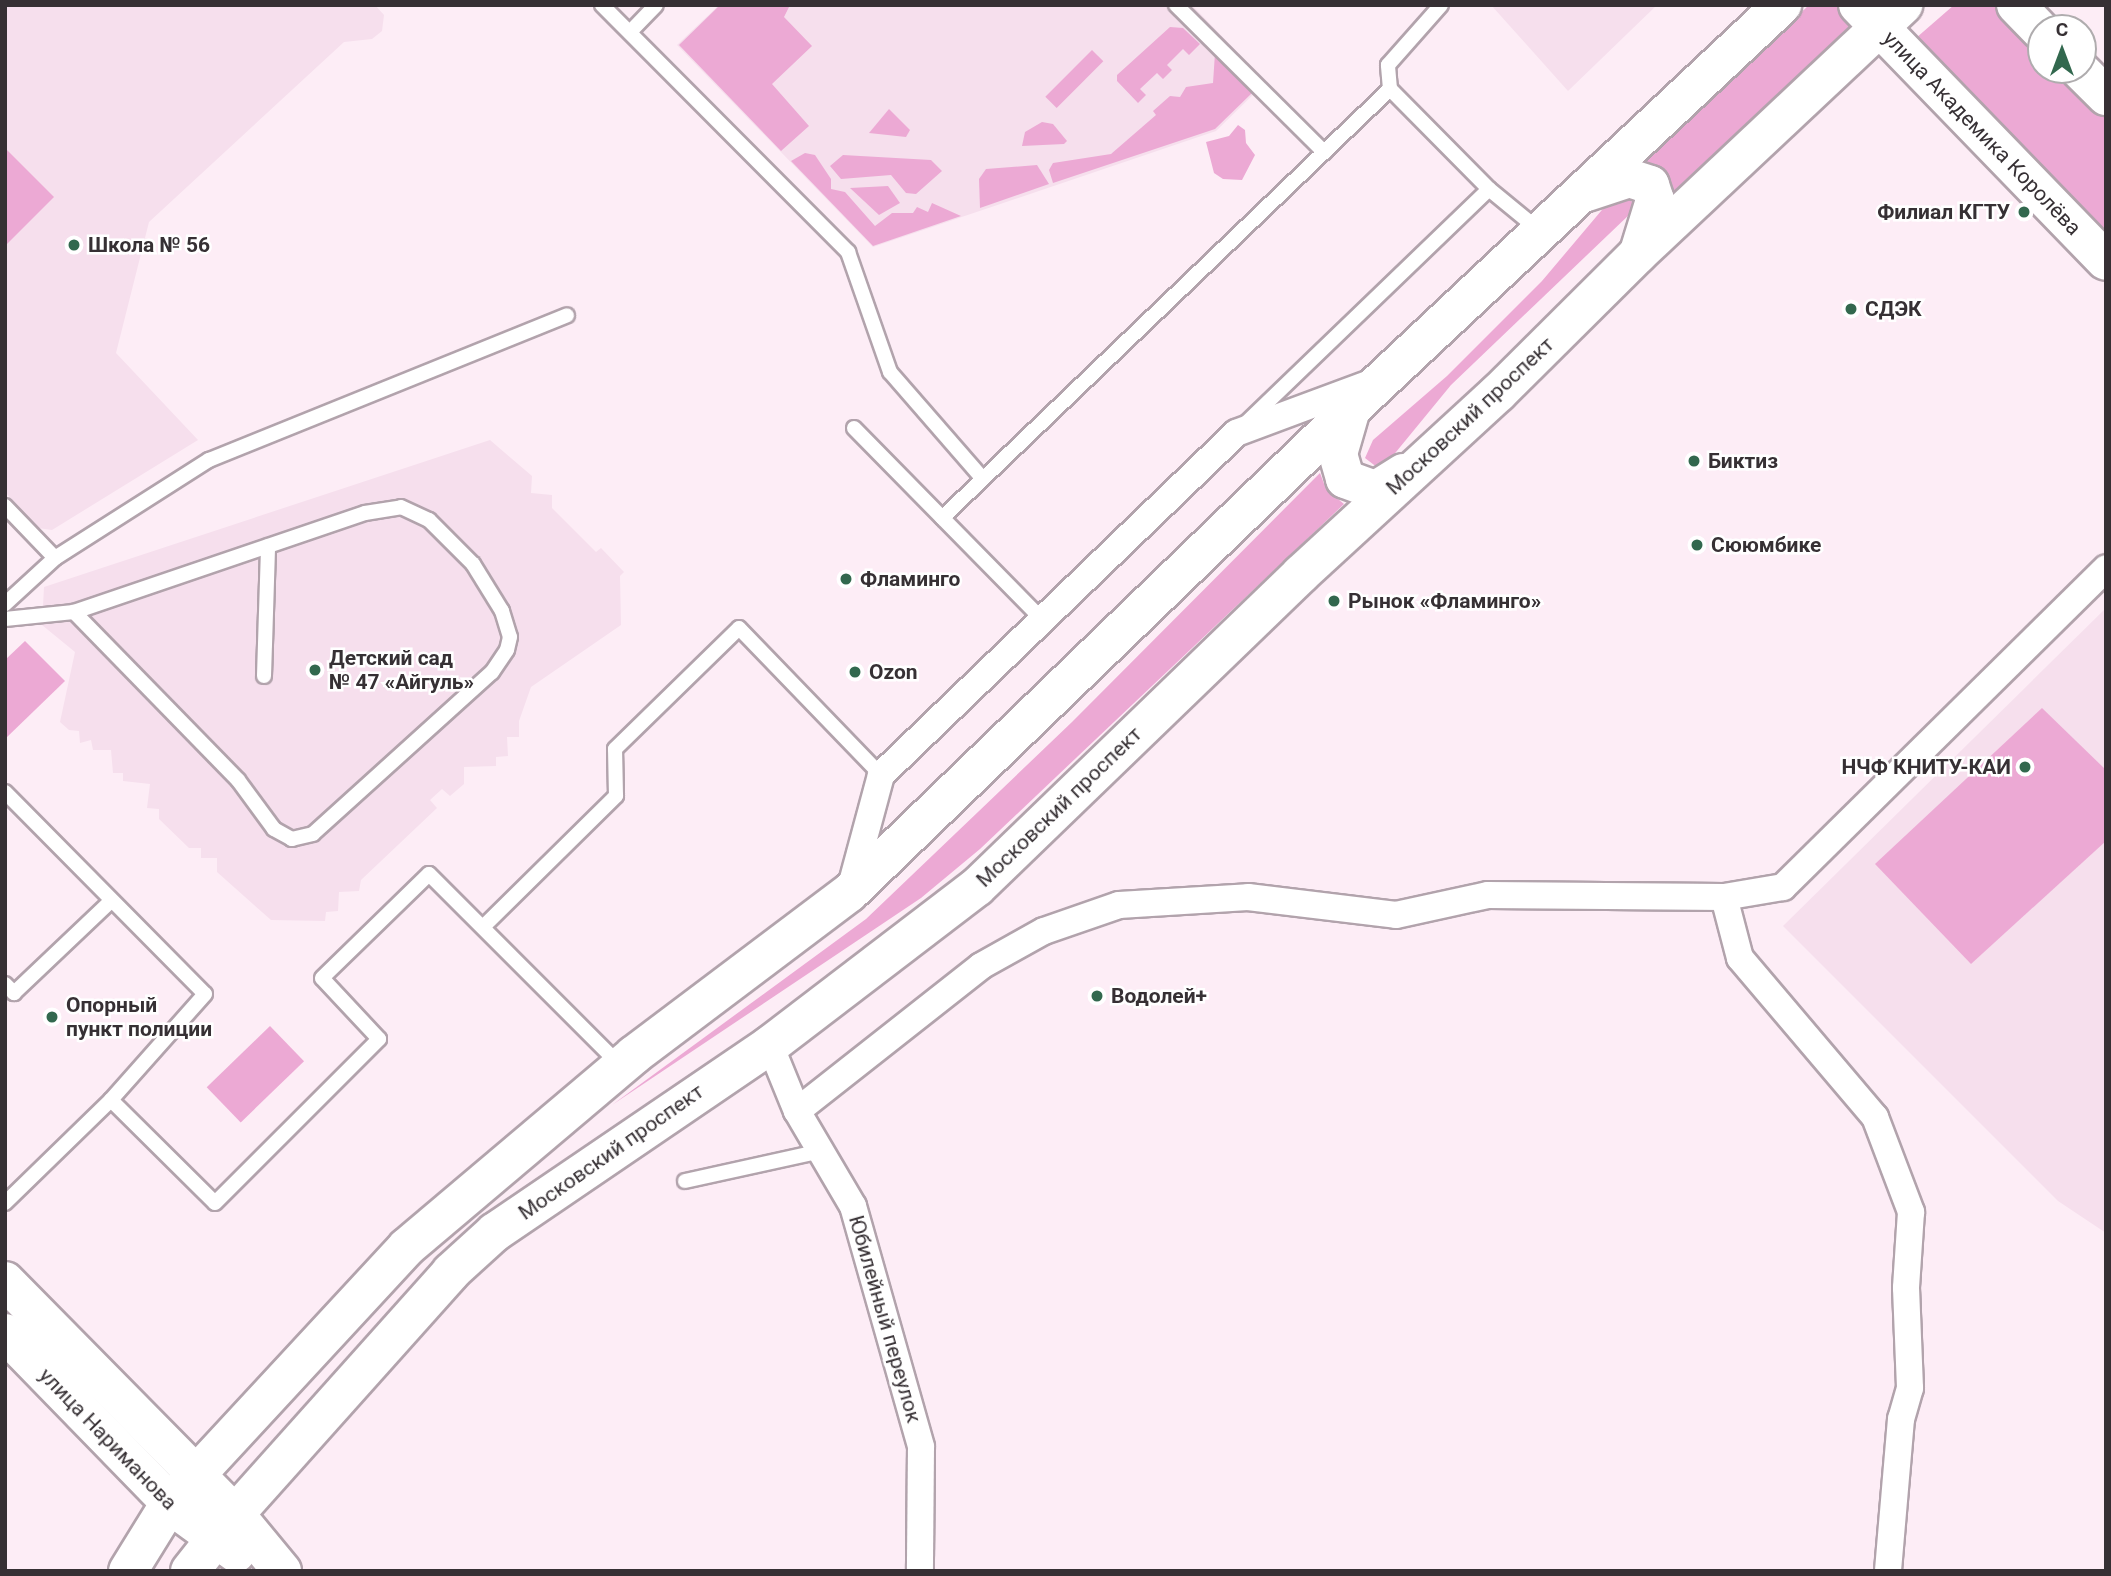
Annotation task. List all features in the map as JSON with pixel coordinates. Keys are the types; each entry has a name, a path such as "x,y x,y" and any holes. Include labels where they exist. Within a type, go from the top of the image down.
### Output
{"main road":[{"path":"128,1571 183,1490 407,1247 622,1068 849,893 1351,409 1395,371 1782,5"},
{"name":"Московский проспект","path":"190,1571 225,1527 451,1272 495,1233 770,1045 977,887 1301,574 1431,455 1881,13"},
{"name":"улица Академика Королёва","path":"1881,13 2106,261"},
{"path":"1581,194 1629,178 1650,185 1655,200 1638,254"},
{"path":"1351,409 1338,454 1345,479 1376,490 1431,455"},
{"name":"улица Нариманова","path":"5,1281 183,1490"},
{"name":"улица Нариманова","path":"5,1333 183,1490"},
{"path":"183,1490 282,1571"},
{"path":"225,1527 267,1571"}],"street":[{"path":"849,893 881,775 1236,433 1336,398 1395,371"},
{"path":"797,1111 981,966 1044,932 1119,905 1248,897 1396,915 1488,895 1724,897 1783,887 2106,568"},
{"path":"1724,897 1740,958 1875,1117 1911,1212 1906,1288 1910,1388 1900,1419 1888,1571"},
{"name":"Юбилейный переулок","path":"770,1045 797,1111 853,1206 921,1447 920,1571"}],"lane":[{"path":"602,5 848,252 890,372 982,478"},
{"path":"630,32 656,5"},
{"path":"1176,5 1324,152"},
{"path":"1441,5 1388,65 1390,89 1489,189 1541,232"},
{"path":"942,518 1390,89"},
{"path":"1236,433 1489,189"},
{"path":"5,604 55,558 209,460 567,315"},
{"path":"854,428 1042,620"},
{"path":"5,506 55,558"},
{"path":"5,619 74,612 365,513 411,508 429,520 473,564 508,625 507,650 492,672 304,838 292,839 274,829 238,780 74,612"},
{"path":"264,676 268,546"},
{"path":"483,927 617,796 615,748 739,628 881,775"},
{"path":"5,792 205,994 111,1100 5,1203"},
{"path":"111,1100 215,1203 379,1039 322,978 429,874 622,1068"},
{"path":"5,984 14,993 111,901"},
{"path":"685,1181 821,1151"}],"shaded area":[{"name":"Школа № 56","path":"5,5 375,5 384,15 382,31 372,39 344,42 149,222 116,353 198,440 52,530 38,528 5,492"},
{"path":"719,5 1192,5 1266,82 1216,131 873,247 677,45"},
{"path":"720,5 790,5 784,17 812,46 772,84 809,126 781,151 679,45"},
{"path":"1491,5 1657,5 1568,91"},
{"path":"1809,5 1837,5 1855,23 1668,201 1637,168"},
{"path":"1954,5 1998,5 2027,34 2027,84 2074,84 2106,119 2106,246 1908,45"},
{"path":"1170,27 1183,28 1200,44 1189,55 1183,49 1167,65 1172,70 1163,79 1157,73 1140,89 1146,95 1138,103 1117,81 1117,75"},
{"path":"1092,50 1103,61 1057,108 1045,97"},
{"path":"1215,53 1252,93 1215,129 1053,183 1049,170 1053,163 1111,154 1156,115 1153,111 1170,96 1180,97 1186,87 1213,83"},
{"path":"889,109 910,130 906,137 869,133"},
{"path":"1042,122 1053,124 1067,141 1064,144 1022,146 1025,132"},
{"path":"1238,125 1245,130 1246,143 1255,155 1242,180 1223,179 1214,173 1206,142 1229,136"},
{"path":"5,148 54,197 5,246"},
{"path":"805,153 815,155 831,179 831,189 845,192 875,226 892,213 913,213 917,207 928,212 932,203 961,216 873,246 791,161"},
{"path":"843,155 931,160 942,171 916,194 906,193 891,175 841,179 830,166"},
{"path":"1037,165 1049,184 980,208 979,179 986,169"},
{"path":"888,186 900,203 879,215 850,188"},
{"path":"1628,197 1633,203 1631,213 1451,385 1387,463 1378,468 1365,458 1373,440 1447,376 1542,281 1612,198"},
{"name":"Детский сад № 47 «Айгуль»","path":"490,440 532,476 531,493 552,495 552,508 596,552 601,548 624,572 620,576 621,625 531,687 519,721 519,737 507,737 508,756 496,757 496,766 464,767 464,784 450,796 442,789 430,800 437,808 361,880 359,891 339,892 338,911 326,912 325,921 271,920 217,872 217,858 201,858 201,848 189,848 159,819 159,809 147,808 150,784 123,781 123,773 113,773 111,750 93,750 91,740 80,743 79,731 69,730 60,722 75,652 42,625 44,587"},
{"path":"1320,473 1326,489 1344,504 980,849 921,898 612,1105 866,919 1072,722"},
{"name":"НЧФ КНИТУ-КАИ","path":"2106,608 2106,1233 2058,1201 1783,926"},
{"path":"25,641 65,681 5,739 5,660"},
{"path":"2042,708 2106,770 2106,841 1971,964 1875,864"},
{"path":"270,1026 304,1061 241,1122 207,1087"}],"place":[{"name":"Филиал КГТУ","path":"2024,212"},
{"name":"Школа № 56","path":"74,245"},
{"name":"СДЭК","path":"1851,309"},
{"name":"Биктиз","path":"1694,461"},
{"name":"Сююмбике","path":"1697,545"},
{"name":"Фламинго","path":"846,579"},
{"name":"Рынок «Фламинго»","path":"1334,601"},
{"name":"Детский сад № 47 «Айгуль»","path":"315,670"},
{"name":"Ozon","path":"855,672"},
{"name":"НЧФ КНИТУ-КАИ","path":"2025,767"},
{"name":"Водолей+","path":"1097,996"},
{"name":"Опорный пункт полиции","path":"52,1017"}]}
